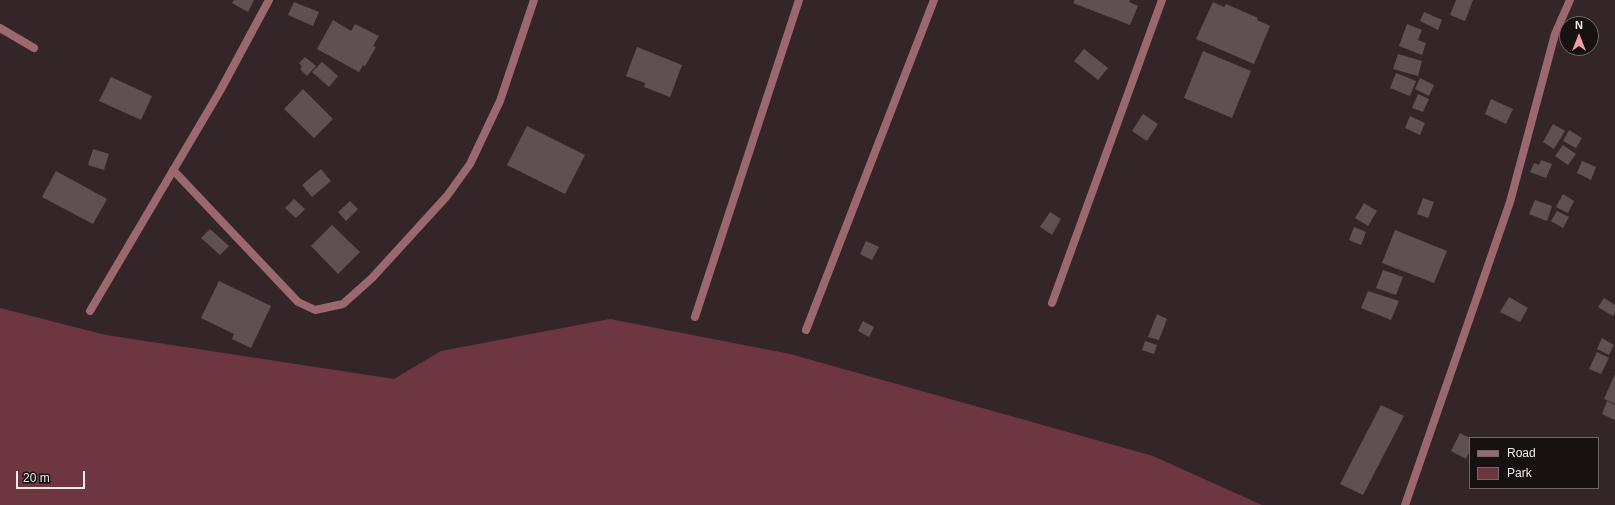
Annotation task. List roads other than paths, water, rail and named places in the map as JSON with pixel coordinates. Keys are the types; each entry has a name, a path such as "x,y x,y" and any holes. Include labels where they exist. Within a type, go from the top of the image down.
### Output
{"street":[{"path":"90,311 220,91 269,0"},
{"path":"173,170 298,302 316,310 343,304 372,278 447,196 470,164 500,101 534,0"},
{"path":"695,317 799,0"},
{"path":"806,330 934,0"},
{"path":"1052,303 1162,0"},
{"path":"1405,505 1510,202 1555,34 1570,0"},
{"path":"0,28 34,48"}]}
